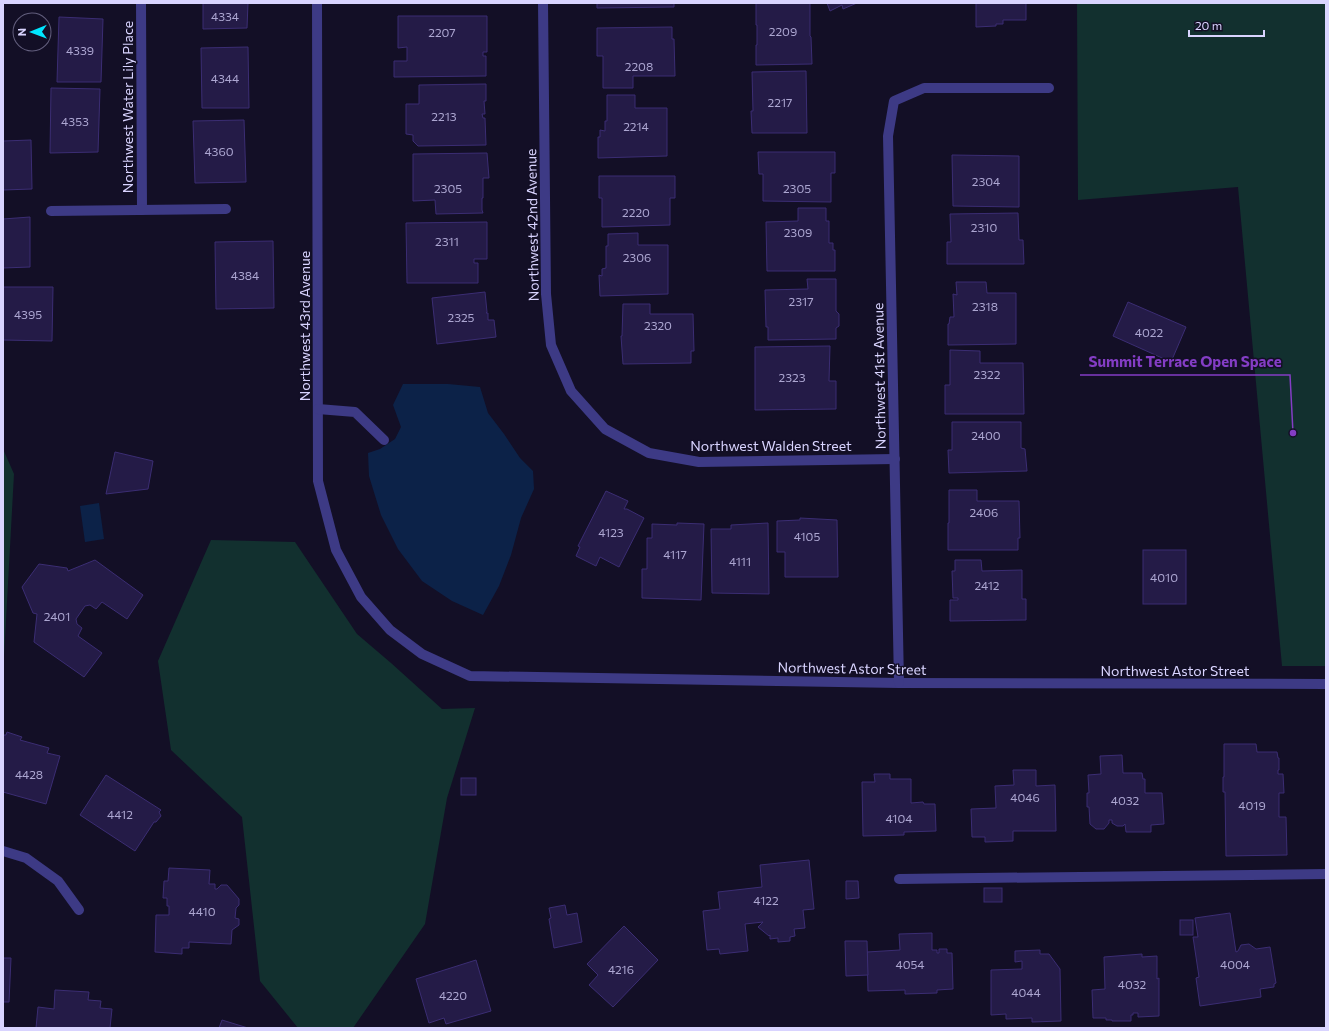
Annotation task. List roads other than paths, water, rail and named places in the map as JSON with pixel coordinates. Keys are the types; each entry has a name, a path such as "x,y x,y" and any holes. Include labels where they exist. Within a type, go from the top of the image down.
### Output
{"street":[{"name":"Northwest Water Lily Place","path":"141,3 142,210"},
{"name":"Northwest 43rd Avenue","path":"317,3 318,482 336,550 361,597 390,630"},
{"name":"Northwest 42nd Avenue","path":"543,3 546,294 551,345 571,391 605,429"},
{"name":"Northwest 41st Avenue","path":"899,683 888,136 894,101 924,88 1049,88"},
{"name":"Northwest Water Lily Place","path":"51,211 226,209"},
{"path":"318,409 355,412 384,440"},
{"name":"Northwest Walden Street","path":"605,429 649,453 699,462 895,459"},
{"name":"Northwest Astor Street","path":"390,630 422,654 470,676 899,683 1326,684"},
{"path":"3,851 26,858 58,881 79,910"},
{"path":"899,879 1326,874"}],"water":[{"path":"403,384 448,384 480,387 488,413 520,458 533,471 534,489 521,518 511,555 499,586 483,615 452,601 422,581 398,549 381,515 369,476 368,453 380,449 395,439 401,427 393,405"},
{"path":"99,503 104,539 85,542 80,506"}],"place":[{"name":"Summit Terrace Open Space","path":"1293,433"}]}
